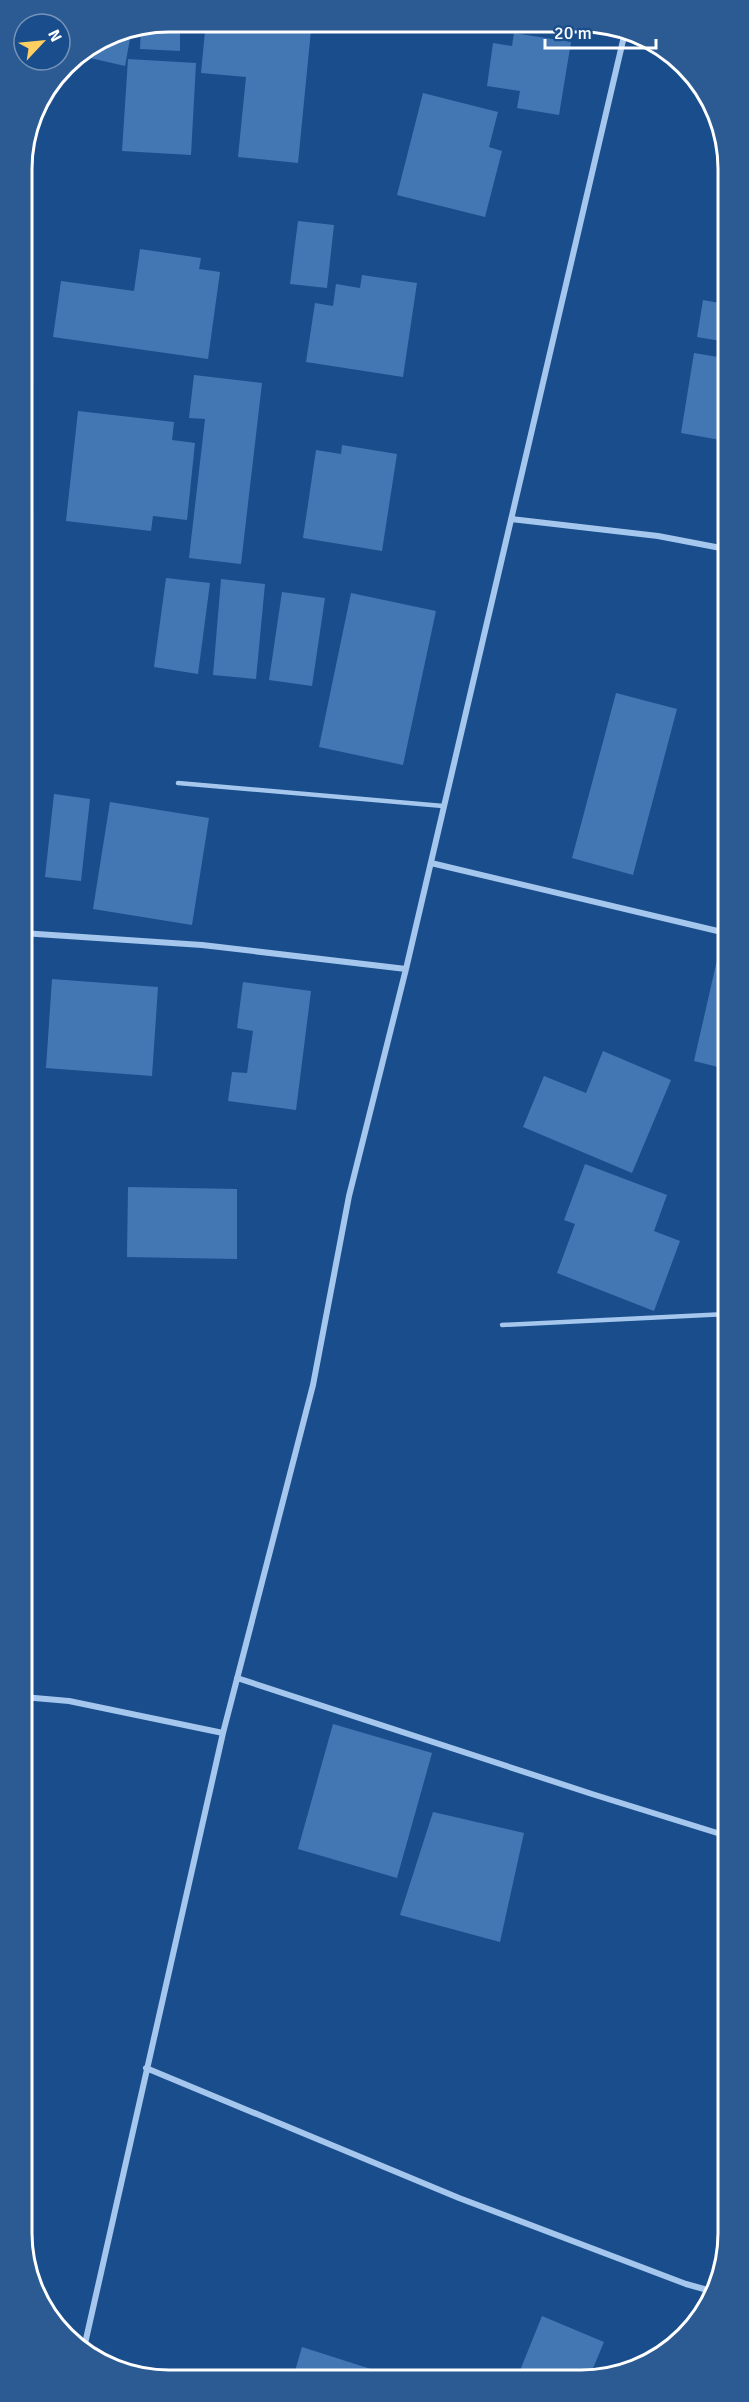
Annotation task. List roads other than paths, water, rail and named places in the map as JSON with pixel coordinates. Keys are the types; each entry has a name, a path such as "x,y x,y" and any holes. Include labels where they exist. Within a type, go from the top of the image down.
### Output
{"street":[{"path":"85,2342 223,1733 313,1385 350,1196 406,969 623,39"},
{"path":"511,519 657,536 718,547"},
{"path":"431,863 718,931"},
{"path":"32,934 202,945 406,969"},
{"path":"237,1678 717,1833"},
{"path":"32,1698 69,1701 223,1733"},
{"path":"146,2068 459,2198 705,2289"}],"lane":[{"path":"178,783 443,807"},
{"path":"502,1325 717,1314"}]}
